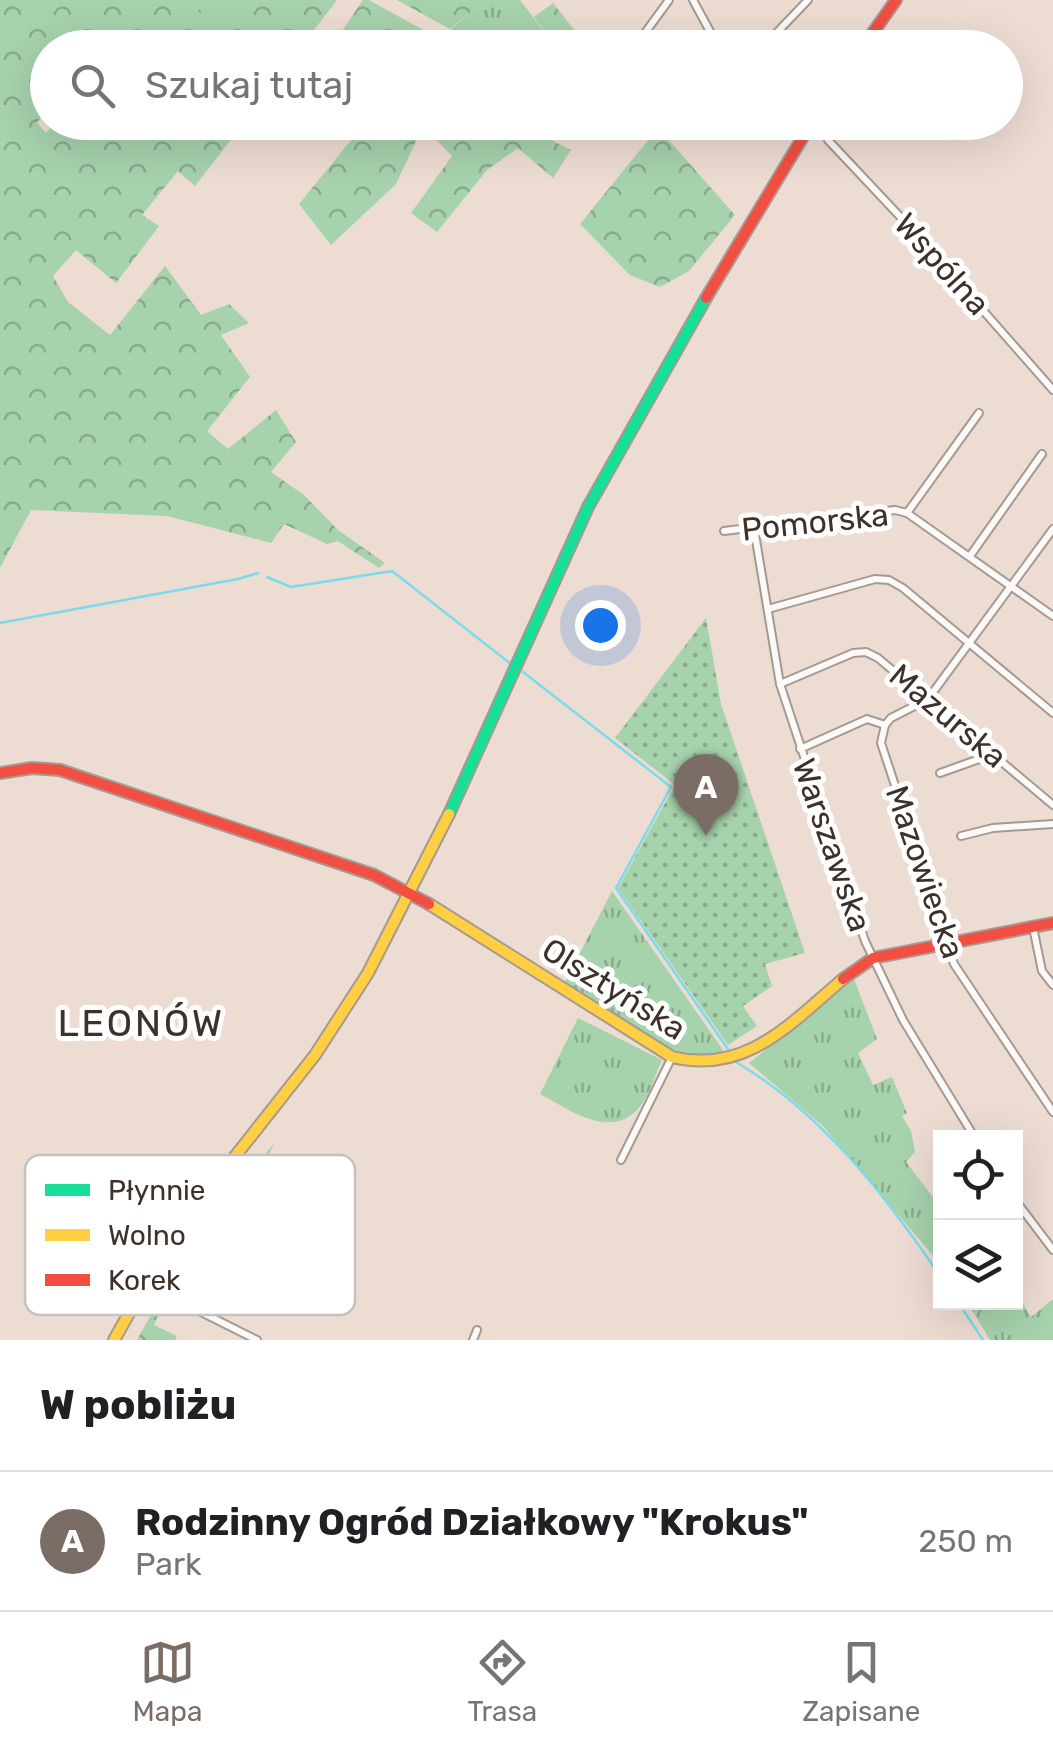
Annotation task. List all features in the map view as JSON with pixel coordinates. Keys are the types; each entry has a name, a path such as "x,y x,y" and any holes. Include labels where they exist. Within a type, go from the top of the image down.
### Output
{"main road":[{"path":"875,30 896,0"},
{"path":"236,1155 323,1043 368,973 412,892 588,507 665,367 801,140"},
{"name":"Olsztyńska","path":"0,773 32,768 60,770 374,875 412,892 672,1057 690,1062 714,1064 746,1054 873,958 1053,923"},
{"path":"114,1340 128,1315"}],"street":[{"path":"647,30 669,0"},
{"path":"692,0 709,30"},
{"path":"779,30 808,0"},
{"name":"Wspólna","path":"828,140 1053,390"},
{"path":"907,513 979,412"},
{"path":"970,556 1042,454"},
{"name":"Pomorska","path":"724,531 895,510 907,513 1053,616"},
{"name":"Warszawska","path":"754,528 780,684 873,958 902,1020 970,1130"},
{"path":"800,750 868,719 885,726 891,718 928,699 1053,529"},
{"path":"768,610 874,580 889,580 904,588 1053,713"},
{"name":"Mazurska","path":"780,684 853,653 866,652 1053,804"},
{"name":"Mazowiecka","path":"885,726 881,743 954,964 1053,1112"},
{"path":"940,773 985,757 990,751"},
{"path":"961,836 994,828 1053,824"},
{"path":"1034,927 1042,971 1053,985"},
{"path":"621,1160 672,1057"},
{"path":"1023,1210 1053,1250"},
{"path":"207,1315 257,1340"},
{"path":"472,1340 477,1330"}],"green space":[{"path":"0,0 187,0 217,30 30,30 30,140 231,140 195,186 178,171 142,215 159,226 116,283 76,250 53,276 68,302 110,335 165,266 201,315 229,304 249,323 221,335 250,377 207,431 228,449 276,410 296,442 271,472 304,495 338,530 385,563 379,568 338,541 327,544 284,524 271,543 167,516 31,510 0,568"},
{"path":"187,0 241,0 239,10 222,30 216,30"},
{"path":"241,0 337,0 314,30 221,30 239,10"},
{"path":"363,0 369,0 423,30 343,30"},
{"path":"397,0 485,0 450,29"},
{"path":"485,0 520,0 543,30 453,30"},
{"path":"553,3 574,30 544,30 534,17"},
{"path":"351,140 416,140 396,184 331,245 299,204"},
{"path":"437,140 551,140 571,150 553,178 518,148 487,170 437,232 411,213 452,156"},
{"path":"648,140 669,140 735,215 689,271 660,287 630,275 580,224"},
{"path":"706,618 721,704 805,953 765,964 772,986 743,1006 757,1026 728,1045 618,888 675,785 615,738"},
{"path":"612,891 725,1053 707,1056 673,1050 565,982"},
{"path":"854,979 877,1039 858,1053 873,1085 892,1077 907,1113 902,1116 911,1131 915,1152 906,1162 933,1197 933,1256 824,1127 749,1063"},
{"path":"578,1018 662,1060 644,1100 625,1119 600,1122 540,1094"},
{"path":"1053,1299 1053,1340 990,1340 972,1310 1023,1310 1023,1304 1031,1317"},
{"path":"151,1315 159,1315 154,1325 177,1336 175,1340 137,1340"}],"waterway":[{"path":"267,577 291,587 392,571 511,664"},
{"path":"0,623 258,573"},
{"path":"523,672 671,787 616,888 730,1052"},
{"path":"736,1062 767,1082 824,1131 874,1186 933,1266"},
{"path":"963,1310 983,1340"}],"traffic: fast":[{"path":"449,814 588,507 706,298"}],"traffic: slow":[{"path":"236,1155 315,1055 368,973 449,814"},
{"path":"429,904 672,1057 698,1061 745,1052 786,1028 843,979"},
{"path":"114,1340 128,1315"}],"traffic: jam":[{"path":"875,30 896,0"},
{"path":"706,298 801,140"},
{"path":"0,773 32,768 60,770 374,875 429,904"},
{"path":"843,979 873,958 1053,923"}],"place":[{"name":"Rodzinny Ogród Działkowy \"Krokus\"","path":"706,836"}],"district":[{"name":"LEONÓW","path":"141,1023"}]}
